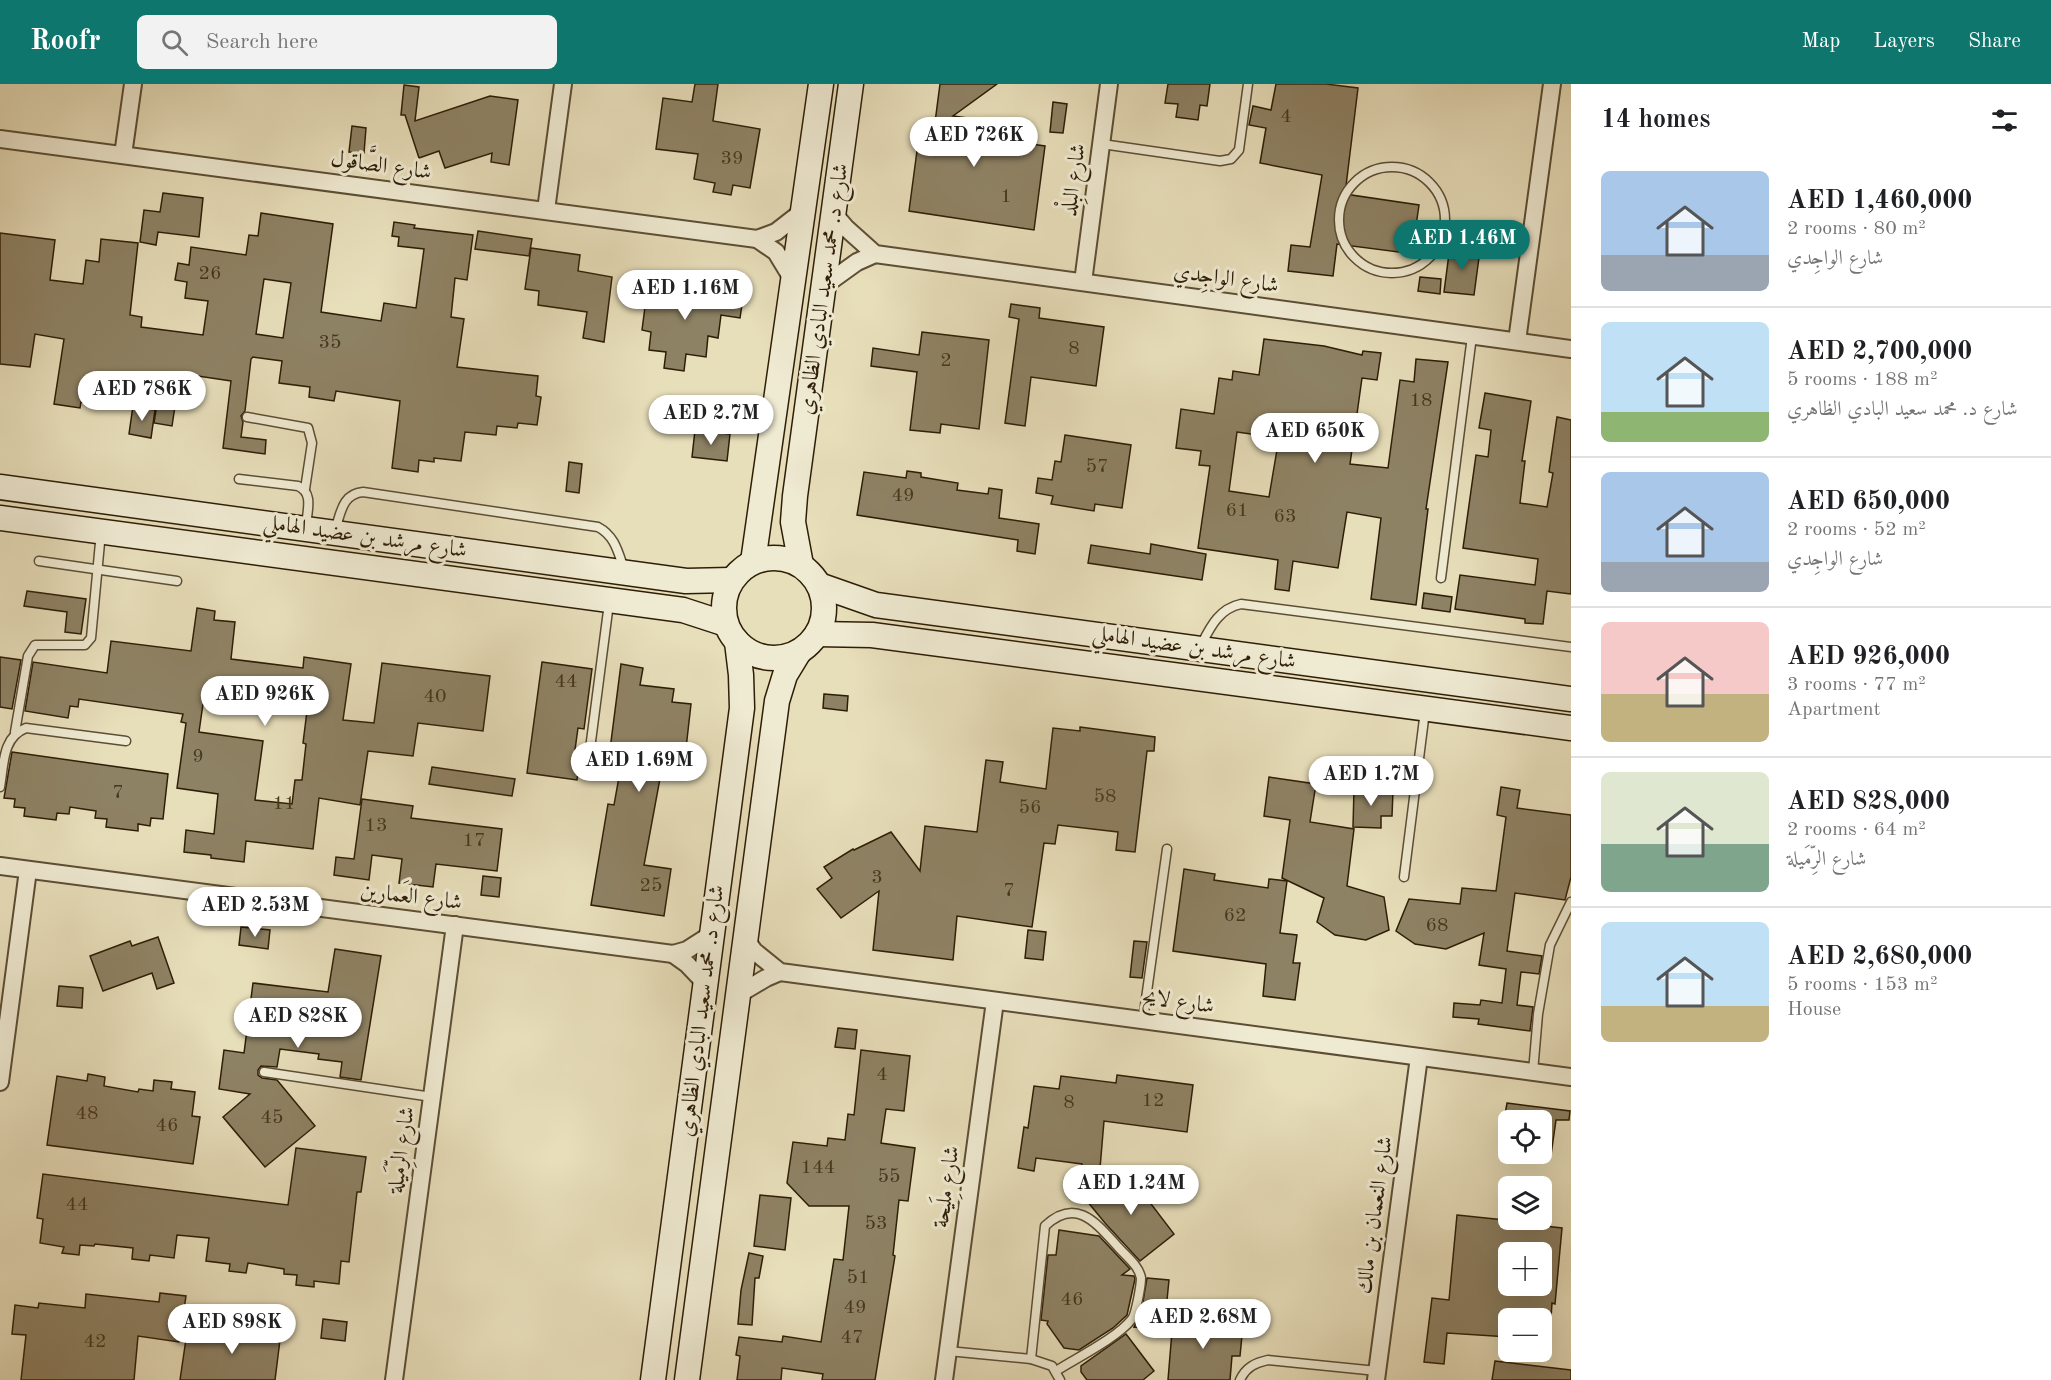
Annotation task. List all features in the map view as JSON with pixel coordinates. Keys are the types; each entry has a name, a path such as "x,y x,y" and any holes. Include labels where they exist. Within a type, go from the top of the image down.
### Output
{"street":[{"path":"123,155 133,84"},
{"path":"546,210 563,84"},
{"name":"شارع د. محمد سعيد البادي الظاهري","path":"753,562 821,84"},
{"name":"شارع د. محمد سعيد البادي الظاهري","path":"801,565 793,522 851,84"},
{"name":"شارع البِلْد","path":"1083,282 1110,84"},
{"path":"1517,341 1552,84"},
{"name":"شارع الصَّاقول","path":"0,139 757,239"},
{"path":"809,178 814,170 825,166 832,169 838,183"},
{"path":"757,239 776,232 803,211"},
{"path":"825,285 857,262 875,254 834,214"},
{"path":"757,239 776,252 793,280"},
{"name":"شارع الواجِدي","path":"875,254 1571,349"},
{"name":"شارع مرشد بن عضيد الهاملي","path":"0,487 686,581 731,580"},
{"name":"شارع مرشد بن عضيد الهاملي","path":"0,518 684,610 731,633"},
{"path":"769,557 785,558 801,565 819,585 824,602 823,619 817,634 809,645 785,657 770,658 756,655 743,648 731,633 723,609 725,594 731,580 741,569 769,557"},
{"name":"شارع مرشد بن عضيد الهاملي","path":"819,585 876,605 1571,699"},
{"name":"شارع د. محمد سعيد البادي الظاهري","path":"653,1380 742,708 741,675 731,633"},
{"name":"شارع مرشد بن عضيد الهاملي","path":"817,634 872,635 1571,728"},
{"name":"شارع د. محمد سعيد البادي الظاهري","path":"687,1380 777,701 785,675 799,652"},
{"name":"شارع العَمارين","path":"0,866 674,954"},
{"path":"0,1082 28,870"},
{"name":"شارع الرِّمَيلة","path":"394,1380 455,925"},
{"path":"674,954 687,950 712,934"},
{"path":"739,994 780,972 760,957 745,938"},
{"path":"674,954 706,984"},
{"name":"شارع لايح","path":"780,972 1571,1077"},
{"name":"شارع مِلَيحة","path":"944,1380 994,1000"},
{"name":"شارع النعمان بن مالك","path":"1377,1376 1419,1057"},
{"path":"692,1088 726,1090"}],"lane":[{"path":"1102,144 1220,162 1231,159 1239,150 1248,84"},
{"path":"1383,167 1408,169 1431,182 1444,205 1445,230 1434,254 1414,270 1389,274 1372,269 1364,266 1346,248 1339,223 1343,197 1359,177 1383,167"},
{"path":"1445,230 1530,245"},
{"path":"1442,578 1472,336"},
{"path":"247,417 308,428 312,443 305,489"},
{"path":"239,479 298,486 305,489 309,496 306,529"},
{"path":"334,533 345,501 353,494 363,492 598,527 613,540 625,573"},
{"path":"0,787 8,742 15,732 28,656 35,645 85,645 91,638 101,532"},
{"path":"39,561 177,581"},
{"path":"587,772 610,601"},
{"path":"1199,648 1220,614 1241,604 1571,647"},
{"path":"1404,877 1426,710"},
{"path":"15,732 26,728 126,741"},
{"path":"1143,1020 1167,849"},
{"path":"1533,1072 1538,1014 1550,945 1571,902"},
{"path":"264,1072 432,1097"},
{"path":"948,1351 1031,1359 1052,1366 1058,1376 1121,1330 1134,1316 1141,1278 1135,1265 1094,1220 1079,1214 1068,1213 1056,1216 1045,1226 1031,1359"},
{"path":"1240,1380 1247,1368 1268,1360 1377,1376"}],"building":[{"path":"695,84 718,84 713,121 760,129 750,188 733,185 731,195 713,192 715,183 694,179 698,154 656,149 663,98 692,102"},
{"path":"940,84 997,84 953,116 989,121 987,138 1045,146 1034,230 909,211 920,128 934,130"},
{"path":"1168,84 1210,84 1207,106 1200,105 1198,120 1176,117 1178,104 1165,103"},
{"path":"1276,84 1326,84 1358,88 1345,194 1419,205 1416,226 1428,228 1425,245 1415,244 1414,254 1337,244 1333,276 1288,271 1291,245 1310,247 1322,175 1260,163 1266,128 1249,125 1253,106 1271,110"},
{"path":"404,85 419,87 415,121 490,96 518,100 509,165 491,162 492,153 445,168 439,151 419,158 405,115 401,115"},
{"path":"1053,102 1067,104 1063,133 1050,132"},
{"path":"352,126 366,128 364,153 349,152"},
{"path":"163,193 203,198 199,237 158,232 156,245 140,242 144,210 160,212"},
{"path":"261,213 333,224 321,312 381,321 384,303 416,308 424,249 398,246 399,237 392,236 394,222 415,225 414,228 473,235 467,280 455,278 451,317 464,319 457,367 538,376 536,396 541,397 537,425 518,423 517,428 497,426 496,435 465,432 461,461 434,458 434,462 419,460 418,472 392,468 400,401 336,391 334,401 309,397 310,387 279,383 282,361 253,357 251,359 245,411 241,416 243,422 241,437 266,440 265,454 223,448 231,381 198,376 197,382 179,380 172,426 154,423 161,378 134,374 130,404 105,400 104,405 81,402 80,408 54,404 64,339 35,334 30,367 0,364 0,233 55,240 50,280 83,284 86,260 99,262 101,239 138,243 130,315 142,317 141,327 203,335 208,301 185,298 187,282 175,280 178,263 189,265 191,247 246,255 249,235 258,236","holes":["264,279 291,283 283,338 256,334"]},
{"path":"478,231 532,239 529,256 475,249"},
{"path":"1450,246 1480,250 1474,295 1444,292"},
{"path":"531,248 580,255 578,271 612,277 604,342 583,338 587,312 538,305 539,291 525,289"},
{"path":"1420,277 1441,279 1440,294 1418,291"},
{"path":"648,284 743,298 740,318 721,315 718,338 708,336 706,357 686,354 684,371 664,368 666,352 649,350 651,332 642,330"},
{"path":"1011,304 1040,308 1039,318 1104,327 1096,386 1031,377 1025,426 1005,423 1019,319 1009,317"},
{"path":"922,332 989,340 979,429 941,424 940,433 910,430 917,372 871,366 873,348 919,355"},
{"path":"1264,339 1324,346 1362,355 1363,351 1381,353 1377,380 1362,378 1350,464 1388,468 1400,380 1414,382 1416,359 1448,362 1426,509 1428,509 1416,605 1371,599 1381,518 1347,512 1338,568 1293,561 1289,591 1275,589 1278,560 1198,548 1210,466 1199,465 1201,451 1176,448 1181,409 1214,414 1219,378 1232,380 1233,371 1259,375","holes":["1237,432 1279,438 1269,497 1229,491"]},
{"path":"1485,393 1531,401 1522,461 1525,461 1520,503 1547,507 1553,473 1549,472 1557,417 1571,420 1571,594 1547,591 1543,624 1525,623 1525,619 1455,609 1460,575 1535,585 1538,559 1463,548 1476,455 1488,457 1491,430 1479,428"},
{"path":"133,406 155,410 151,438 129,434"},
{"path":"695,430 730,434 727,461 692,457"},
{"path":"1065,435 1131,445 1122,508 1095,504 1094,511 1051,504 1053,496 1036,493 1038,478 1052,480 1055,461 1061,462"},
{"path":"569,462 582,464 579,493 566,491"},
{"path":"907,471 921,473 921,477 958,483 957,490 988,494 989,488 1002,490 999,518 1039,524 1035,554 1017,551 1018,540 857,515 864,472 906,478"},
{"path":"1151,544 1206,554 1202,580 1088,563 1091,545 1150,554"},
{"path":"27,591 86,599 81,634 65,632 67,612 24,606"},
{"path":"1424,593 1452,597 1450,612 1422,608"},
{"path":"197,608 215,611 214,620 235,622 231,659 303,668 304,657 351,664 343,720 374,723 382,663 490,676 483,731 418,723 413,756 368,751 360,805 319,798 313,849 246,841 244,862 184,852 186,830 214,834 218,794 177,788 186,723 181,722 183,714 79,699 78,707 70,706 68,718 25,711 33,662 107,673 111,641 191,651","holes":["203,704 279,714 280,707 307,711 302,780 295,780 292,804 255,800 263,741 199,732"]},
{"path":"0,657 21,660 12,709 0,707"},
{"path":"542,662 592,669 584,729 578,728 574,757 580,757 577,780 527,773"},
{"path":"621,664 643,668 640,685 674,689 672,702 691,704 683,775 661,773 644,865 671,869 664,916 591,905 608,804 614,805 621,766 608,765"},
{"path":"824,694 848,696 847,711 823,708"},
{"path":"1080,727 1155,737 1154,751 1147,751 1135,852 1116,850 1118,832 1058,825 1055,844 1044,843 1032,927 957,916 953,960 873,950 879,891 841,918 817,889 832,878 824,867 853,849 891,832 920,871 925,826 977,832 986,760 1003,762 1000,782 1046,789 1053,728 1080,731"},
{"path":"12,752 168,774 163,819 151,818 150,826 138,824 138,831 106,827 107,819 95,818 96,811 70,807 69,814 57,813 56,820 24,816 25,808 14,807 15,799 4,798"},
{"path":"1334,763 1353,766 1350,793 1331,791"},
{"path":"432,767 515,779 512,796 429,784"},
{"path":"1269,777 1316,784 1310,822 1354,829 1347,886 1384,897 1389,930 1366,940 1335,935 1317,922 1324,898 1282,878 1290,820 1264,816"},
{"path":"1501,787 1520,790 1517,808 1571,815 1571,877 1565,900 1515,893 1507,951 1542,956 1539,974 1521,972 1517,1005 1533,1007 1530,1031 1478,1024 1479,1019 1453,1017 1454,1003 1480,1005 1481,1000 1502,1003 1506,969 1479,965 1484,933 1446,949 1415,944 1396,931 1409,899 1460,904 1462,888 1496,891 1506,817 1497,815"},
{"path":"1354,789 1393,791 1392,816 1381,816 1381,828 1353,827"},
{"path":"362,799 413,806 411,818 502,829 497,871 436,864 433,887 399,883 402,859 372,855 369,880 334,875 336,857 354,859"},
{"path":"1184,869 1215,874 1214,880 1268,888 1269,879 1287,881 1280,933 1297,935 1293,963 1300,963 1295,1000 1263,996 1266,964 1173,951"},
{"path":"483,876 501,878 499,897 481,895"},
{"path":"241,927 270,930 268,949 239,945"},
{"path":"1028,930 1046,932 1043,960 1025,958"},
{"path":"158,937 174,983 157,989 152,973 103,991 90,956 130,941 132,946"},
{"path":"1134,941 1147,942 1142,978 1130,977"},
{"path":"335,949 381,956 361,1080 340,1077 342,1062 318,1059 319,1054 280,1049 277,1067 261,1066 258,1075 262,1078 277,1080 315,1126 265,1167 223,1117 250,1094 219,1089 224,1050 244,1053 253,983 328,992"},
{"path":"59,986 83,988 82,1008 57,1006"},
{"path":"838,1028 857,1030 855,1049 835,1047"},
{"path":"861,1050 910,1056 904,1111 886,1109 881,1143 915,1148 908,1201 899,1200 893,1255 895,1256 875,1380 822,1380 823,1374 782,1368 781,1380 737,1380 740,1356 736,1355 739,1337 782,1342 783,1336 821,1342 834,1259 843,1260 849,1206 809,1206 787,1183 793,1142 827,1146 828,1138 845,1140 848,1114 854,1115"},
{"path":"88,1074 105,1077 104,1086 138,1092 139,1089 153,1091 154,1080 172,1082 171,1089 195,1092 192,1116 200,1117 193,1164 47,1145 57,1076 87,1081"},
{"path":"1117,1075 1193,1085 1187,1132 1104,1121 1099,1180 1081,1179 1082,1164 1036,1158 1034,1171 1018,1168 1024,1127 1028,1128 1034,1086 1059,1089 1061,1076 1116,1083"},
{"path":"1507,1103 1570,1111 1569,1120 1556,1120 1552,1148 1552,1110 1506,1110"},
{"path":"296,1148 366,1157 361,1192 357,1192 349,1262 341,1261 339,1284 314,1281 314,1287 296,1285 297,1275 284,1274 284,1269 248,1263 246,1273 229,1271 230,1264 206,1261 209,1238 177,1235 174,1258 150,1255 149,1261 132,1259 133,1248 95,1244 94,1246 80,1245 79,1255 62,1253 64,1247 40,1243 43,1219 37,1218 43,1174 288,1205"},
{"path":"1126,1171 1174,1234 1140,1261 1087,1201"},
{"path":"760,1195 791,1198 785,1250 754,1246"},
{"path":"1457,1215 1498,1219 1498,1230 1562,1228 1555,1304 1552,1303 1552,1308 1498,1308 1498,1336 1447,1333 1444,1364 1424,1362 1432,1298 1449,1300"},
{"path":"1059,1230 1099,1236 1130,1269 1122,1275 1134,1276 1135,1279 1127,1315 1113,1328 1079,1350 1064,1348 1047,1324 1048,1321 1041,1320 1048,1255 1056,1255"},
{"path":"749,1253 763,1256 759,1278 755,1278 752,1325 738,1324 741,1290"},
{"path":"1147,1278 1169,1280 1164,1330 1134,1327 1141,1313"},
{"path":"160,1293 186,1296 179,1342 138,1336 134,1380 21,1380 26,1335 12,1334 15,1305 38,1308 39,1303 85,1308 86,1294 159,1302"},
{"path":"323,1319 347,1322 345,1341 321,1338"},
{"path":"1173,1319 1243,1325 1240,1356 1232,1356 1230,1380 1168,1380"},
{"path":"212,1323 281,1332 275,1380 180,1380 186,1339 209,1342"},
{"path":"1126,1334 1154,1371 1143,1380 1087,1380 1081,1372 1081,1366"},
{"path":"1495,1361 1571,1370 1571,1380 1492,1380"}]}
